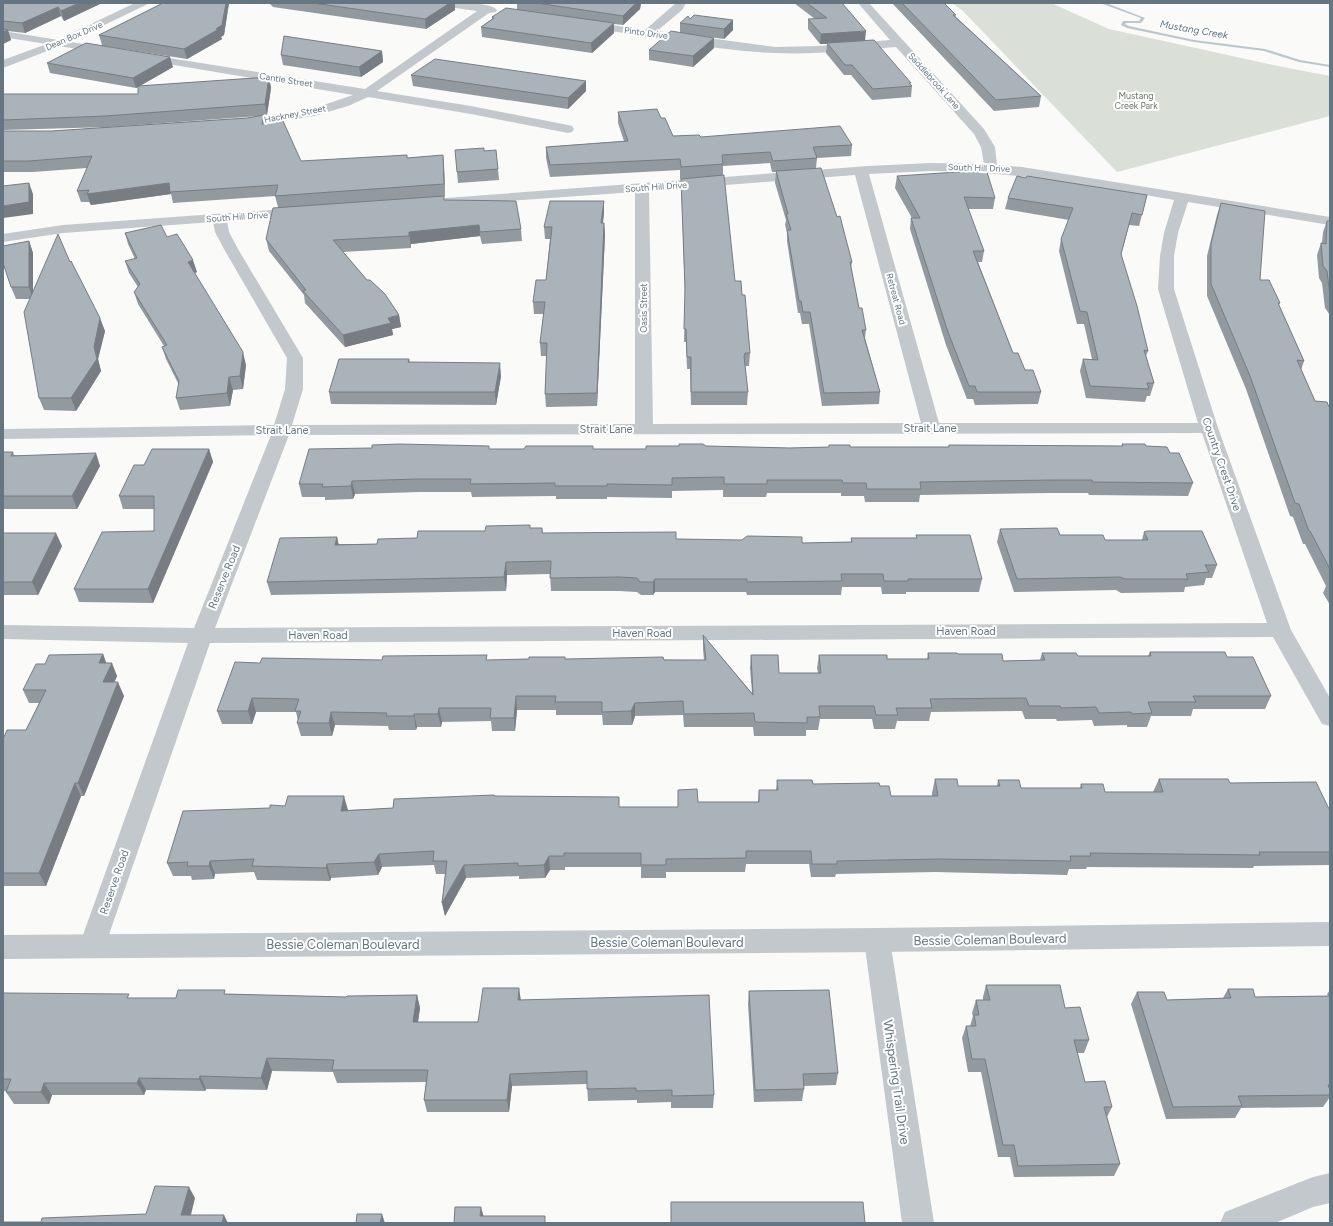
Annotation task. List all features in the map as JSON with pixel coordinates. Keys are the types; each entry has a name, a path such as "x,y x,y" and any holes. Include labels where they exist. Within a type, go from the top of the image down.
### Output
{"street":[{"name":"Dean Box Drive","path":"3,64 59,43 144,3"},
{"path":"441,3 501,12"},
{"path":"648,33 678,8 681,3"},
{"name":"Saddlebrook Lane","path":"863,3 979,132 988,147 991,167"},
{"name":"Hackney Street","path":"226,124 284,118 314,112 344,103 367,93 486,10"},
{"name":"Pinto Drive","path":"579,23 774,50 819,49 900,43"},
{"name":"Cantle Street","path":"3,34 471,110 568,129"},
{"name":"South Hill Drive","path":"427,203 860,171 958,166 991,167 1330,220"},
{"name":"Retreat Road","path":"860,171 931,428"},
{"name":"Oasis Street","path":"642,188 644,429"},
{"name":"Country Crest Drive","path":"1182,198 1171,233 1166,289 1209,428 1280,630 1330,718"},
{"name":"South Hill Drive","path":"3,238 63,229 315,211"},
{"name":"Reserve Road","path":"92,946 202,635 281,431 294,389 295,358 231,249 222,232 220,218"},
{"name":"Strait Lane","path":"3,434 644,429 1209,428"},
{"name":"Haven Road","path":"3,632 202,635 1280,630"},
{"name":"Bessie Coleman Boulevard","path":"3,947 877,940 1330,934"},
{"name":"Whispering Trail Drive","path":"877,940 918,1223"},
{"path":"1236,1223 1312,1192 1330,1188"}],"green space":[{"name":"Mustang Creek Park","path":"952,3 1051,3 1109,29 1330,76 1330,116 1117,172 963,11"}],"building":[{"path":"3,3 79,3 61,11 58,7 22,23 3,21"},
{"path":"163,3 226,3 222,25 216,29 219,29 184,49 99,35"},
{"path":"313,3 450,3 425,19"},
{"path":"537,3 636,3 623,16"},
{"path":"807,3 842,3 866,31 821,34 808,19 827,18"},
{"path":"902,3 944,3 956,15 953,15 1041,96 996,100"},
{"path":"506,8 614,23 591,43 481,27 494,18 492,17"},
{"path":"694,15 733,20 724,29 680,23 688,16 690,19"},
{"path":"671,31 714,38 693,56 649,50"},
{"path":"284,36 382,51 359,67 281,55"},
{"path":"874,40 912,86 873,89 852,65 845,65 827,43"},
{"path":"86,43 170,57 133,78 47,63"},
{"path":"435,59 586,81 568,98 411,75"},
{"path":"269,77 265,104 106,116 3,120 3,94 138,94 138,86"},
{"path":"657,109 661,118 665,118 673,136 699,135 701,137 840,126 852,145 813,147 817,158 773,161 770,152 722,155 723,164 681,167 680,159 550,165 546,147 628,141 618,112"},
{"path":"264,115 262,124 283,121 301,161 407,155 407,158 443,155 444,184 275,196 278,185 170,192 169,183 87,194 89,190 77,191 92,156 29,161 3,161 3,131 52,131 247,118"},
{"path":"484,148 484,151 496,150 498,169 457,172 455,150"},
{"path":"821,168 837,217 840,216 852,262 850,262 859,308 862,308 866,330 862,330 880,392 824,393 810,312 803,312 801,301 799,301 787,230 791,230 776,171"},
{"path":"958,172 987,172 995,198 964,197 984,251 973,251 1013,353 1018,353 1025,370 1033,370 1041,392 977,392 975,386 969,386 948,332 911,218 920,218 897,176"},
{"path":"724,175 735,281 741,281 742,295 745,295 750,353 745,353 744,356 748,392 691,392 691,357 687,357 686,329 684,329 685,287 681,179"},
{"path":"1017,176 1026,178 1027,176 1147,195 1142,215 1132,213 1121,254 1137,306 1148,351 1144,350 1154,383 1147,383 1149,389 1090,386 1083,359 1098,360 1087,312 1080,311 1061,239 1073,208 1008,198"},
{"path":"29,183 29,202 3,206 3,186"},
{"path":"444,196 444,200 516,201 521,229 480,232 479,225 409,232 409,236 333,240 367,280 370,280 385,294 399,315 388,318 391,323 343,335 303,291 306,290 266,239 273,208"},
{"path":"550,201 604,201 601,223 604,223 597,393 545,394 547,343 540,343 545,302 533,302 536,280 546,280 552,227 544,227"},
{"path":"1221,203 1265,211 1260,280 1269,280 1280,303 1278,303 1304,361 1297,360 1315,401 1327,402 1330,407 1330,569 1309,531 1299,504 1295,503 1250,376 1211,284 1211,244"},
{"path":"1327,221 1330,221 1330,296 1327,271 1323,266 1321,243 1326,244"},
{"path":"161,225 167,237 177,234 193,260 188,262 243,352 240,376 229,377 227,393 176,398 179,381 162,347 167,345 134,292 140,284 125,261 137,258 125,233"},
{"path":"58,234 70,262 71,261 100,318 94,347 97,359 71,398 39,398 24,312"},
{"path":"29,241 29,287 11,287 3,263 3,246"},
{"path":"339,359 409,359 408,362 500,363 495,392 329,392"},
{"path":"399,444 489,446 489,449 524,449 526,446 593,446 593,449 646,449 646,446 679,446 679,444 790,448 829,447 829,445 850,445 850,447 949,447 949,445 1123,446 1122,444 1145,444 1146,446 1167,447 1170,453 1179,453 1193,483 1093,482 1092,480 920,482 921,489 867,489 866,483 843,483 842,480 767,480 767,484 724,484 724,477 672,478 672,485 607,484 607,486 555,486 555,483 470,484 471,479 352,481 351,486 322,487 323,484 299,484 309,449 372,448 372,445"},
{"path":"152,449 209,449 148,589 74,589 102,532 154,531 154,496 119,496 134,465 144,465"},
{"path":"3,452 13,452 11,456 96,453 72,496 3,496"},
{"path":"530,525 530,528 542,528 542,533 676,532 676,539 742,540 747,536 802,537 802,543 852,542 851,538 917,538 916,535 970,535 982,579 908,579 908,581 884,581 883,574 841,574 842,581 747,582 747,579 655,579 653,582 640,582 637,578 619,577 550,578 551,561 506,562 504,577 267,582 280,538 337,537 335,545 377,544 378,539 417,538 418,531 485,531 486,526"},
{"path":"1057,528 1060,535 1103,535 1105,540 1148,540 1144,532 1147,531 1202,531 1217,565 1205,565 1209,572 1186,574 1188,579 1125,579 1120,577 1017,579 1000,529"},
{"path":"3,533 56,533 32,582 3,582"},
{"path":"703,635 753,695 751,655 778,655 779,673 821,673 819,655 887,655 887,659 929,659 928,653 1002,654 1003,661 1045,660 1042,653 1076,653 1078,656 1151,656 1150,652 1225,652 1227,657 1253,657 1271,696 1193,696 1196,702 1148,702 1152,713 1132,714 1131,712 1099,713 1096,707 1061,708 1060,706 1029,706 1026,698 930,699 932,708 896,708 898,715 876,715 874,706 819,706 820,717 807,717 807,723 755,722 754,713 684,714 683,701 635,703 631,711 602,712 602,702 555,702 556,696 516,696 514,718 490,718 491,708 439,708 438,714 414,714 414,716 386,716 387,713 331,712 329,723 297,723 301,711 295,711 299,699 252,698 248,711 217,711 235,662 260,663 262,658 382,660 383,656 487,655 486,660 529,659 529,657 565,657 565,659 663,657 664,660 706,660"},
{"path":"103,654 99,663 112,663 103,682 118,682 78,783 75,783 39,873 3,873 3,739 7,730 26,730 46,690 23,690 36,664 45,664 49,655"},
{"path":"935,779 957,779 958,786 1000,786 998,780 1019,780 1021,788 1082,788 1081,784 1103,784 1105,792 1163,792 1159,779 1228,779 1230,783 1316,782 1330,811 1330,852 1259,852 1260,855 1090,853 1091,856 1070,856 1071,861 938,859 837,861 837,864 812,864 811,851 746,851 746,858 666,859 666,865 641,865 641,853 564,853 564,856 549,856 544,865 518,866 518,863 464,865 442,903 447,861 433,861 434,851 379,854 374,862 327,864 326,868 252,866 254,859 210,861 209,866 187,866 188,862 167,863 183,811 270,808 270,805 285,806 288,796 344,796 341,811 393,808 394,799 494,795 619,797 619,807 678,807 678,790 697,789 698,802 759,802 759,790 778,790 777,780 812,780 813,784 879,783 880,786 889,786 891,796 938,796"},
{"path":"986,985 1060,985 1065,1008 1080,1007 1089,1040 1074,1040 1085,1082 1105,1081 1112,1107 1104,1107 1120,1164 1018,1166 1014,1145 1003,1145 985,1059 972,1059 966,1026 976,1026 974,1015 979,1015 976,1000 990,1000"},
{"path":"483,988 519,988 518,1000 709,995 714,1095 672,1096 672,1090 636,1091 636,1088 587,1089 587,1071 510,1074 507,1100 424,1100 428,1070 332,1070 334,1060 267,1058 261,1078 200,1076 199,1079 139,1078 137,1083 44,1083 41,1092 6,1092 11,1079 3,1079 3,993 129,994 127,998 176,998 178,990 225,990 224,994 346,997 417,995 413,1022 478,1022"},
{"path":"1228,989 1253,989 1255,997 1330,996 1330,1085 1328,1085 1330,1095 1238,1096 1242,1106 1173,1107 1137,992 1164,992 1167,1000 1231,998"},
{"path":"829,990 838,1073 803,1074 804,1089 755,1090 749,991"},
{"path":"155,1186 189,1187 181,1215 224,1215 222,1223 3,1223 41,1222 42,1218 146,1214"},
{"path":"671,1202 863,1202 865,1223 671,1223"},
{"path":"455,1207 481,1207 480,1216 545,1216 545,1223 454,1223"},
{"path":"357,1214 382,1214 380,1223 356,1223"}],"waterway":[{"name":"Mustang Creek","path":"1102,3 1143,18 1140,22 1124,22 1123,25 1128,27 1194,41 1265,50 1299,61 1330,66"}]}
